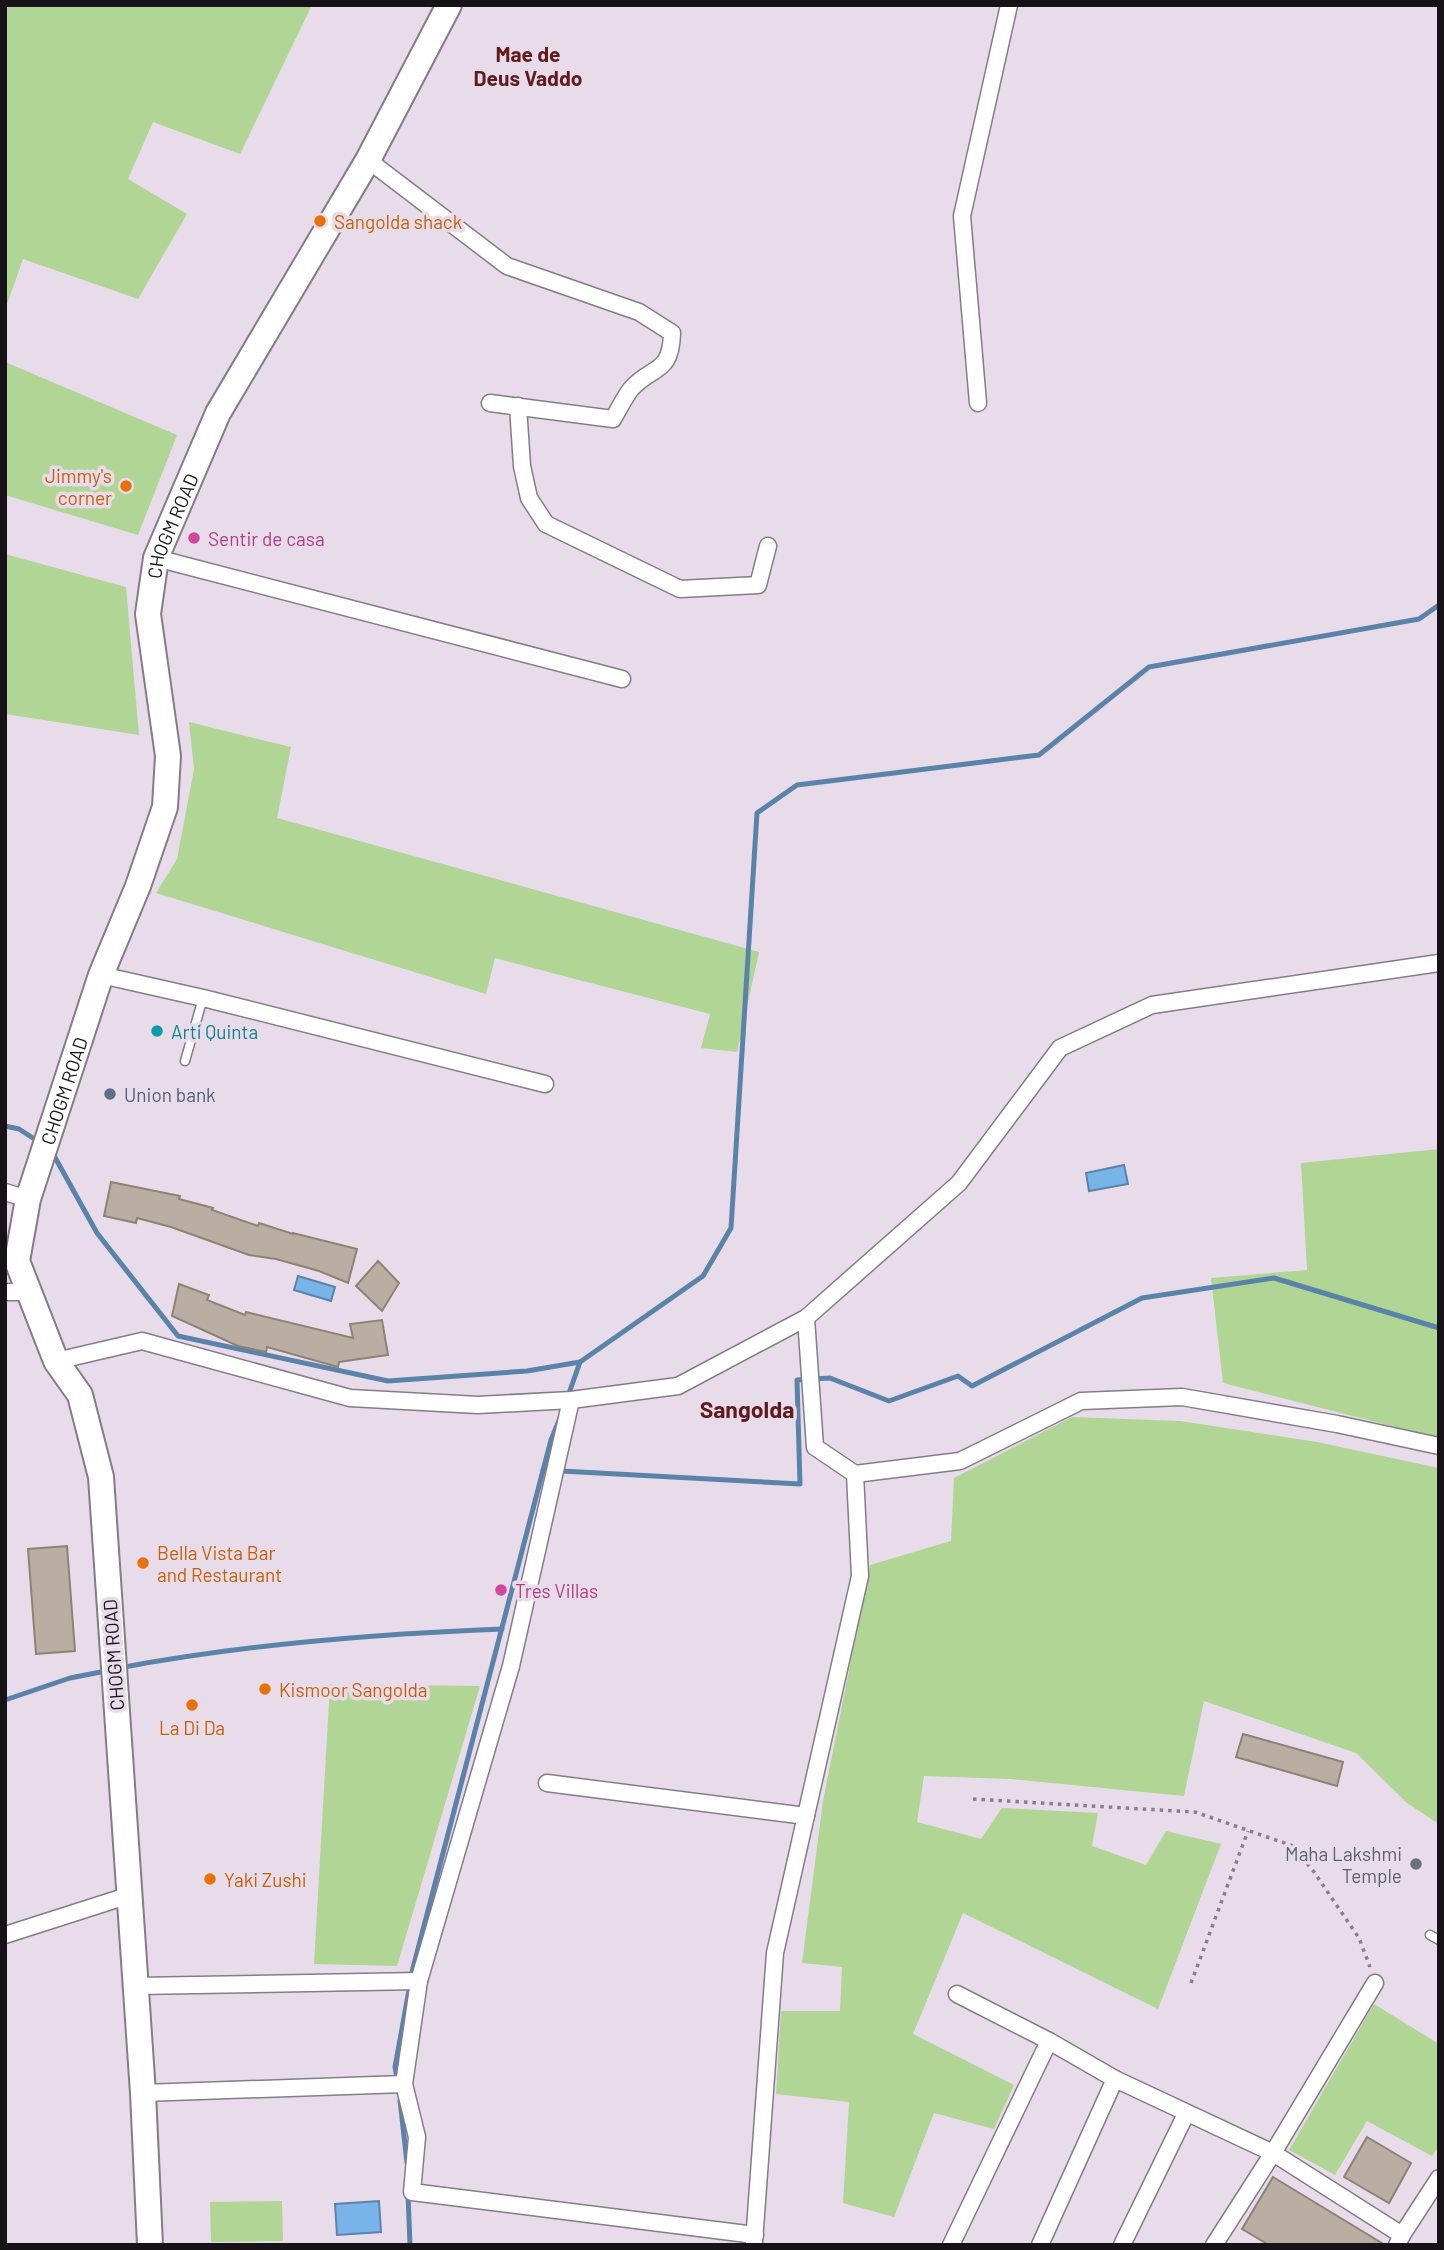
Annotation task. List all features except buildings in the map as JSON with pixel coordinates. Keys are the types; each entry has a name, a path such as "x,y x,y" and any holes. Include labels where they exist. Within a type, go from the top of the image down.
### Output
{"main road":[{"name":"CHOGM ROAD","path":"150,2245 143,2093 101,1477 80,1395 56,1361 17,1292 16,1195 138,886 165,807 167,756 148,614 156,558 218,413 368,160 449,5"}],"street":[{"path":"978,403 962,216 1009,5"},
{"path":"368,160 507,266 639,312 672,333 671,350 663,367 632,388 613,419 490,403"},
{"path":"519,406 522,466 529,498 546,524 680,589 758,585 768,546"},
{"path":"156,558 622,679"},
{"path":"56,1361 142,1341 350,1398 478,1405 571,1401 678,1386 806,1318 959,1183 1060,1048 1152,1005 1439,963"},
{"path":"101,975 545,1084"},
{"path":"806,1318 815,1447 855,1474 960,1461 1081,1401 1182,1397 1337,1424 1439,1446"},
{"path":"571,1401 511,1666 419,1981 404,2084 417,2137 412,2192 754,2240 775,1953 860,1576 855,1474"},
{"path":"547,1783 806,1816"},
{"path":"5,1935 130,1895"},
{"path":"136,1986 419,1981"},
{"path":"1214,2245 1273,2154 1376,1983"},
{"path":"957,1994 1049,2041 1115,2080 1273,2154 1399,2240 1439,2178"},
{"path":"951,2245 1049,2041"},
{"path":"1040,2245 1115,2080"},
{"path":"143,2093 404,2084"},
{"path":"1122,2245 1186,2114"}],"lane":[{"path":"185,1061 203,998"},
{"path":"1430,1935 1439,1940"}],"path":[{"path":"973,1799 1195,1812 1293,1846 1359,1938 1376,1983"},
{"path":"1191,1983 1248,1831"}],"green space":[{"path":"5,5 312,5 240,154 153,122 128,179 187,214 138,299 23,259 5,310"},
{"path":"5,362 177,435 138,535 5,495"},
{"path":"5,554 126,587 139,735 5,714"},
{"path":"189,722 291,747 277,818 759,952 737,1052 701,1048 710,1014 495,958 486,994 156,893 177,859 194,769"},
{"path":"1439,1149 1439,1438 1223,1383 1211,1278 1307,1270 1301,1163"},
{"path":"1072,1417 1180,1421 1317,1442 1439,1468 1439,1824 1407,1803 1356,1753 1204,1701 1184,1796 1011,1779 924,1776 917,1822 981,1839 1002,1808 1098,1813 1092,1846 1146,1865 1166,1831 1221,1844 1158,2009 963,1913 913,2034 1014,2085 994,2129 934,2113 894,2217 843,2203 849,2102 776,2094 781,2011 840,2011 842,1967 802,1963 823,1801 870,1565 951,1541 954,1478"},
{"path":"330,1684 480,1686 397,1966 314,1964"},
{"path":"1374,2004 1439,2044 1439,2146 1432,2156 1367,2121 1335,2175 1289,2150"},
{"path":"282,2201 283,2241 211,2242 210,2202"}],"water":[{"path":"1124,1165 1128,1184 1089,1191 1086,1173"},
{"path":"298,1276 335,1287 331,1301 294,1290"},
{"path":"379,2201 381,2232 337,2235 335,2204"}],"waterway":[{"path":"52,1152 97,1233 178,1336 388,1381 527,1371 580,1362 703,1276 731,1228 757,813 797,785 1039,755 1149,667 1419,619 1439,605"},
{"path":"5,1126 19,1129 39,1142"},
{"path":"543,1470 800,1484 797,1380 830,1378 889,1401 958,1376 972,1386 1142,1298 1274,1278 1439,1328"},
{"path":"567,1399 580,1362"},
{"path":"398,2083 395,2067 413,1968 551,1440 560,1418"},
{"path":"119,1668 214,1652 310,1641 502,1629"},
{"path":"5,1700 70,1678 106,1671"},
{"path":"400,2100 407,2163"},
{"path":"408,2194 410,2245"}],"place":[{"name":"Sangolda shack","path":"320,221"},
{"name":"Jimmy's corner","path":"126,486"},
{"name":"Sentir de casa","path":"194,538"},
{"name":"Arti Quinta","path":"157,1031"},
{"name":"Union bank","path":"110,1094"},
{"name":"Bella Vista Bar and Restaurant","path":"143,1563"},
{"name":"Tres Villas","path":"501,1590"},
{"name":"Kismoor Sangolda","path":"265,1689"},
{"name":"La Di Da","path":"192,1705"},
{"name":"Maha Lakshmi Temple","path":"1416,1864"},
{"name":"Yaki Zushi","path":"210,1879"}],"district":[{"name":"Mae de Deus Vaddo","path":"528,65"},
{"name":"Sangolda","path":"747,1409"}]}
